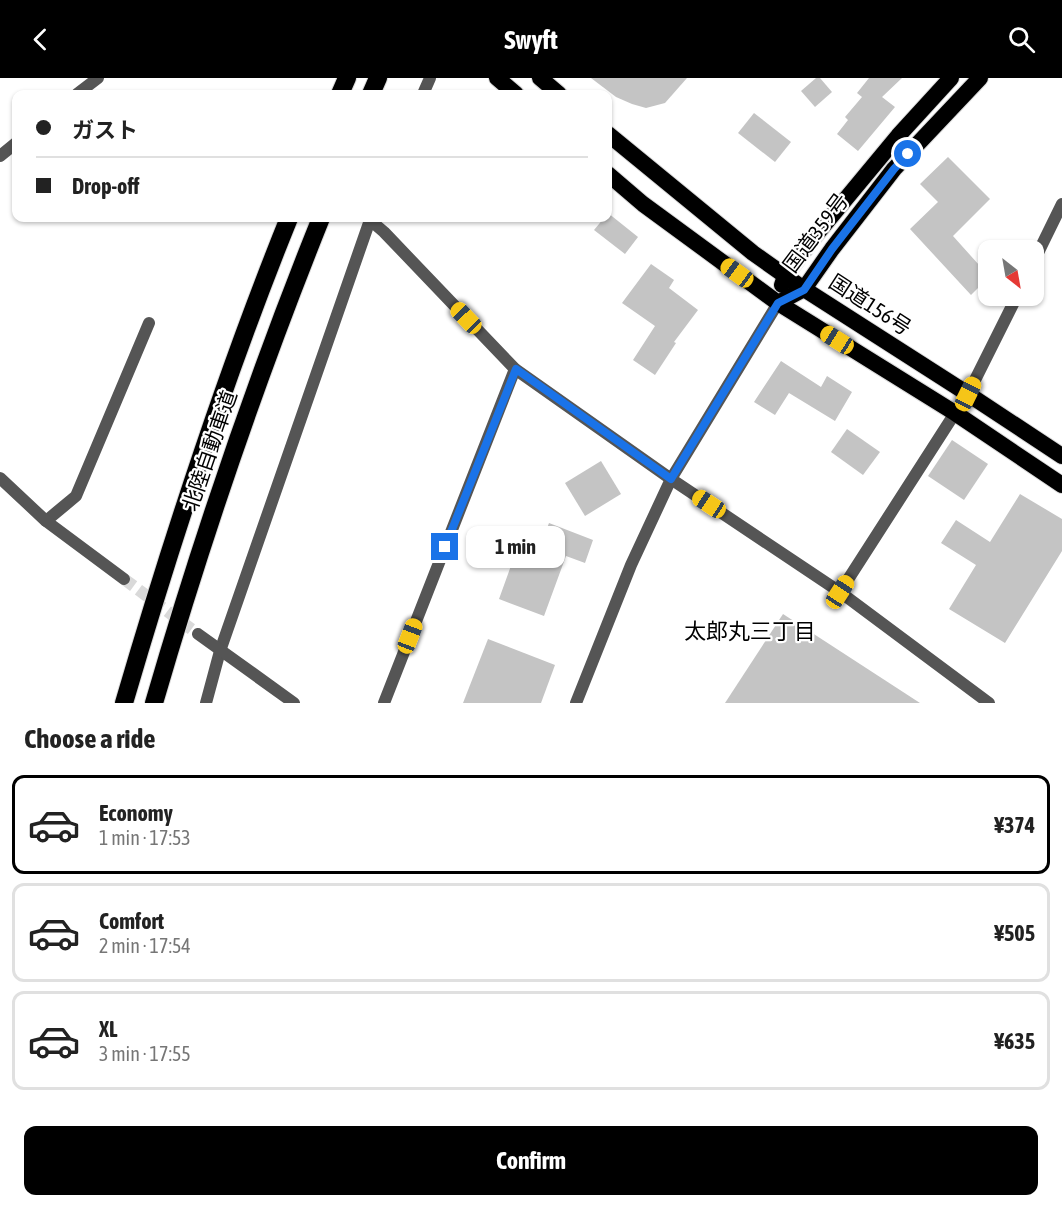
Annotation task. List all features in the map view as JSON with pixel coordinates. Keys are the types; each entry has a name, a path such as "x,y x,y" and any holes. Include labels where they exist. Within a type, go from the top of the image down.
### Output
{"highway":[{"path":"497,78 511,90"},
{"path":"540,78 554,90"},
{"name":"国道359号","path":"778,303 785,276 815,236 898,136 951,78"},
{"name":"国道359号","path":"778,303 804,290 832,249 894,169 980,78"},
{"name":"国道156号","path":"612,137 753,253 804,290 1062,456"},
{"path":"612,177 643,204 778,303 956,413 1062,485"},
{"name":"北陸自動車道","path":"124,703 179,520 215,414 287,222"},
{"name":"北陸自動車道","path":"154,703 205,535 248,408 319,222"}],"street":[{"path":"82,90 98,78"},
{"path":"0,156 12,146"},
{"path":"1044,241 1062,204"},
{"path":"206,703 220,651 370,222"},
{"path":"374,222 516,369 671,479 840,592 989,703"},
{"path":"576,703 631,565 671,479 778,303"},
{"path":"968,394 1012,306"},
{"path":"46,521 76,496 149,323"},
{"path":"384,703 516,369"},
{"path":"840,592 956,413"},
{"path":"0,478 46,521 124,579"},
{"path":"198,634 294,703"}],"building":[{"path":"591,78 687,78 665,103 646,108 616,97 612,94 612,90 607,90"},
{"path":"816,78 820,78 832,92 815,107 801,91"},
{"path":"869,78 902,78 882,97 895,107 858,151 837,134 848,120 845,117 862,97 857,93"},
{"path":"754,113 791,142 775,162 738,133"},
{"path":"948,157 990,199 953,236 978,264 978,288 971,295 910,229 938,202 920,184"},
{"path":"612,216 638,237 625,254 594,230 601,222 612,222"},
{"path":"651,264 674,280 669,288 698,310 674,342 676,343 655,375 633,360 655,326 622,303"},
{"path":"781,361 821,387 827,376 852,392 835,421 789,393 775,415 754,402"},
{"path":"847,429 880,452 863,475 831,452"},
{"path":"952,440 988,464 964,500 928,476"},
{"path":"601,461 621,494 585,516 565,483"},
{"path":"1020,494 1062,519 1062,551 1005,643 949,609 976,565 941,543 956,520 990,542"},
{"path":"549,523 593,540 585,563 566,556 544,616 499,599 516,552 535,560"},
{"path":"783,614 920,703 725,703"},
{"path":"488,639 555,665 541,703 463,703"}],"tunnel":[{"path":"124,579 198,634"}],"district":[{"name":"太郎丸三丁目","path":"750,631"}],"route":[{"path":"445,547 516,369 671,479 778,303 804,290 832,249 908,154"}]}
